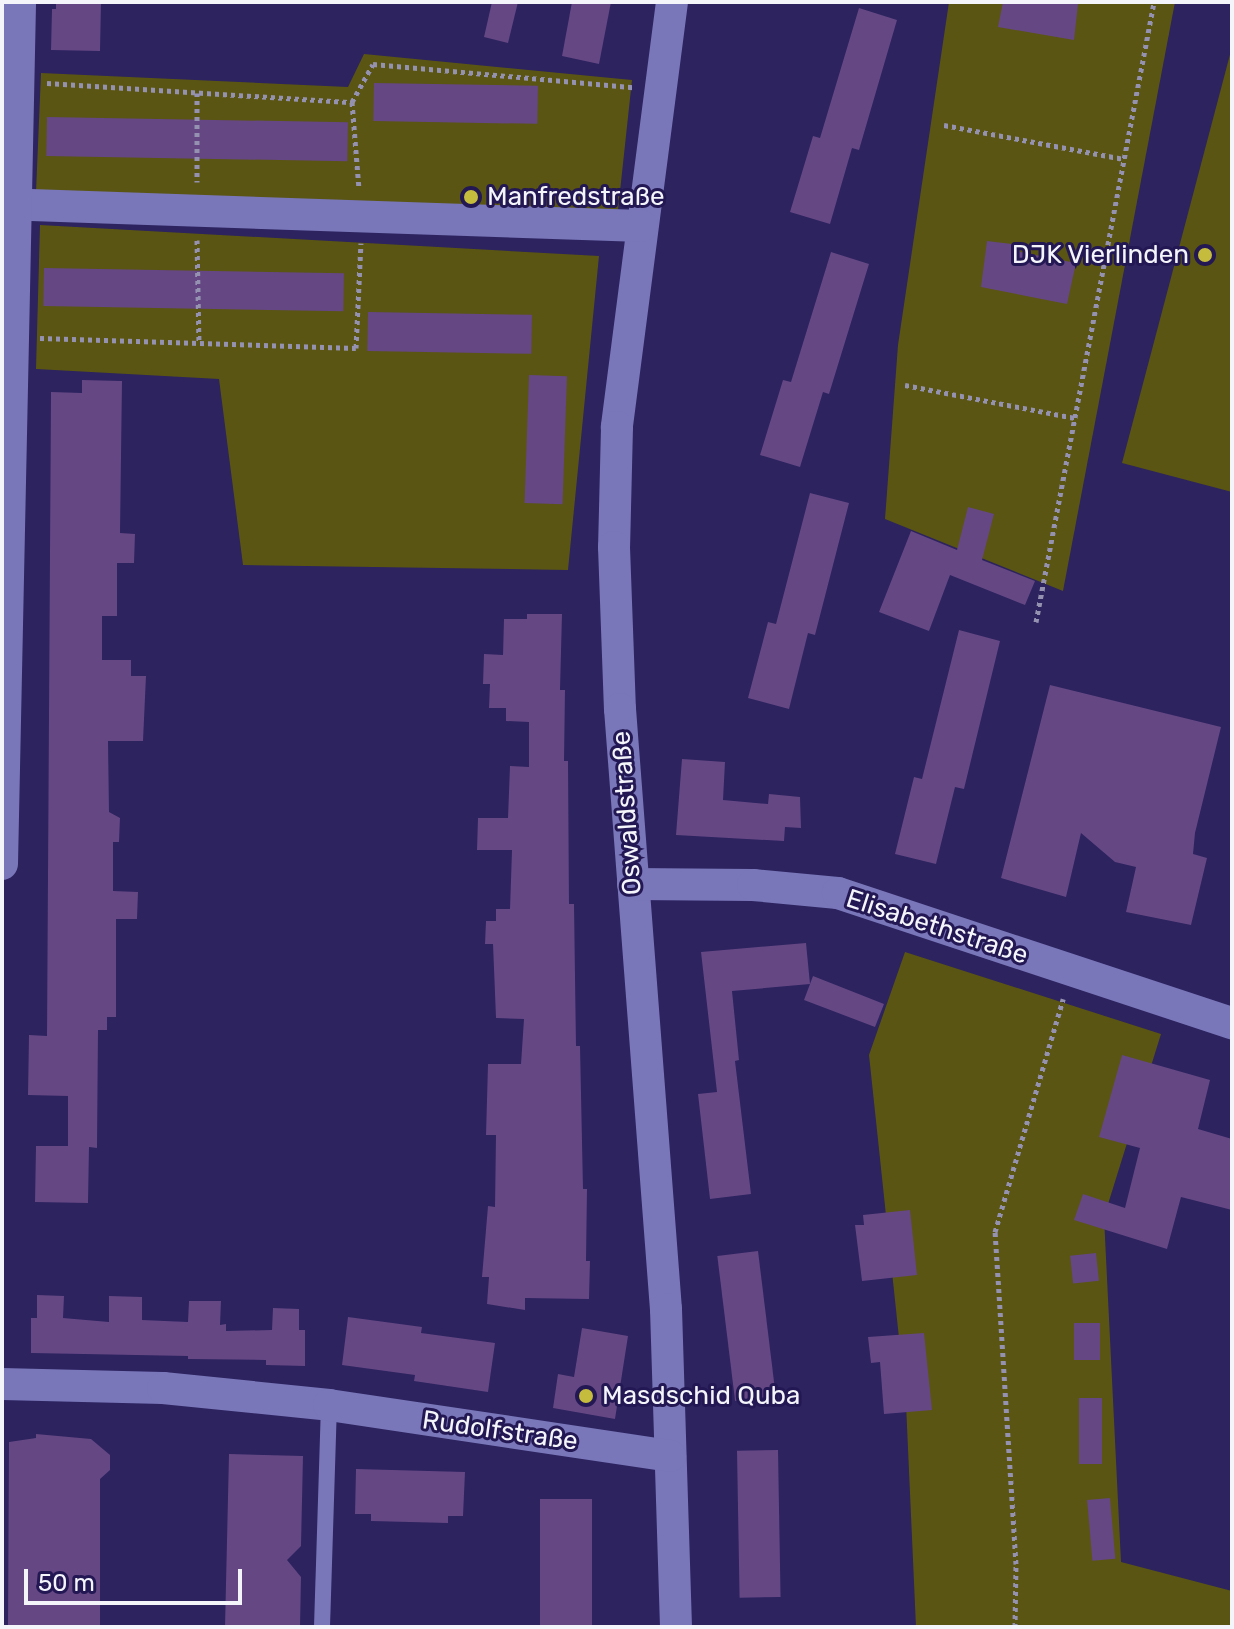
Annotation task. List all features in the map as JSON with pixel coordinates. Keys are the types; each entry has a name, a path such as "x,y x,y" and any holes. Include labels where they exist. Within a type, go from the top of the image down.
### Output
{"street":[{"path":"2,864 15,337 10,204 19,81 20,2"},
{"name":"Oswaldstraße","path":"672,2 658,89 617,427 614,547 620,709 666,1309 676,1627"},
{"path":"10,204 642,226"},
{"name":"Elisabethstraße","path":"633,884 753,885 838,893 1232,1023"},
{"name":"Rudolfstraße","path":"2,1384 163,1388 329,1405 670,1456"}],"lane":[{"path":"322,1627 329,1405"}],"path":[{"path":"1036,622 1154,2"},
{"path":"15,337 356,348 362,216 352,102 373,64 658,89"},
{"path":"19,81 352,102"},
{"path":"944,125 1124,159"},
{"path":"905,385 1075,418"},
{"path":"1015,1627 1016,1564 995,1232 1070,971"}],"shaded area":[{"path":"949,2 1175,2 1063,591 885,519 898,345"},
{"name":"DJK Vierlinden","path":"1232,47 1232,492 1122,463"},
{"path":"364,54 632,80 618,210 36,192 41,73 348,87"},
{"path":"40,225 599,256 568,570 243,565 219,379 36,369"},
{"path":"905,952 1161,1034 1104,1217 1121,1562 1232,1591 1232,1627 916,1627 906,1404 869,1055"}],"building":[{"path":"56,2 101,2 100,51 51,50 52,9 56,9"},
{"path":"492,2 518,2 508,43 484,37"},
{"path":"572,2 611,2 599,64 562,56"},
{"path":"1003,2 1078,4 1074,40 998,27"},
{"path":"859,8 897,20 859,150 852,148 830,224 790,212 813,136 820,138"},
{"path":"374,83 538,86 537,124 373,121"},
{"path":"47,117 348,122 347,161 46,156"},
{"path":"987,241 1021,245 1020,252 1076,263 1067,304 981,287"},
{"path":"831,252 869,264 829,394 823,392 800,467 760,455 783,380 791,382"},
{"path":"44,268 344,273 343,311 43,306"},
{"path":"368,312 532,315 531,354 367,351"},
{"path":"529,375 567,376 563,504 525,503"},
{"path":"82,380 122,381 120,533 135,534 134,563 117,563 117,616 102,616 102,660 131,660 131,676 146,676 143,741 108,741 109,812 120,818 119,842 113,842 113,891 138,892 137,919 116,919 116,1017 107,1017 107,1030 98,1030 97,1148 89,1147 88,1203 35,1202 36,1146 68,1146 68,1096 28,1095 29,1035 47,1036 51,392 82,393"},
{"path":"810,493 849,503 815,635 808,633 789,709 748,698 768,622 776,624"},
{"path":"968,507 994,514 982,560 1035,581 1025,605 950,575 929,631 879,612 911,531 957,550"},
{"path":"527,614 562,614 560,690 565,690 564,761 568,761 569,904 574,904 576,1046 580,1046 583,1189 587,1189 586,1261 590,1261 589,1299 525,1298 525,1310 487,1304 489,1277 482,1277 488,1206 495,1207 496,1135 486,1135 488,1064 521,1064 524,1019 496,1018 493,944 485,944 486,921 496,921 496,909 510,909 512,850 477,850 478,818 508,818 510,766 529,767 529,722 506,721 506,708 489,708 490,684 483,684 484,654 503,655 504,619 527,619"},
{"path":"959,630 1000,641 964,789 955,787 936,864 895,854 914,777 922,779"},
{"path":"1050,685 1221,727 1195,833 1193,854 1207,858 1191,925 1126,912 1136,867 1115,862 1081,833 1066,897 1001,878"},
{"path":"682,759 725,762 723,800 768,804 769,794 800,797 801,828 785,827 784,841 676,835"},
{"path":"806,943 810,984 732,991 739,1060 735,1061 751,1194 710,1199 698,1094 717,1092 701,952"},
{"path":"813,976 884,1004 875,1027 804,1000"},
{"path":"1122,1055 1210,1080 1198,1129 1232,1139 1232,1210 1181,1197 1167,1249 1074,1220 1083,1194 1125,1208 1140,1148 1099,1137"},
{"path":"910,1210 917,1275 862,1281 855,1225 864,1225 863,1215"},
{"path":"758,1251 776,1396 735,1401 717,1256"},
{"path":"1096,1253 1099,1281 1073,1284 1070,1256"},
{"path":"37,1295 64,1296 63,1318 109,1322 109,1296 142,1297 142,1320 188,1322 189,1301 221,1301 220,1325 226,1324 226,1331 272,1330 273,1308 299,1309 299,1330 305,1330 305,1366 266,1365 266,1360 188,1359 188,1356 31,1353 31,1318 37,1318"},
{"path":"348,1317 422,1327 421,1333 495,1343 488,1392 414,1381 415,1375 342,1365"},
{"path":"1074,1323 1100,1323 1100,1360 1074,1360"},
{"path":"582,1328 628,1336 615,1419 553,1408 558,1374 574,1377"},
{"path":"924,1333 932,1410 884,1414 880,1362 871,1363 868,1337"},
{"path":"1079,1398 1102,1398 1102,1464 1079,1464"},
{"path":"36,1434 91,1439 110,1455 110,1470 100,1479 100,1627 8,1627 9,1442 36,1438"},
{"path":"778,1450 781,1597 740,1598 737,1451"},
{"path":"229,1454 303,1456 301,1546 287,1560 301,1577 300,1627 225,1627"},
{"path":"356,1469 465,1472 463,1516 448,1516 448,1523 371,1521 371,1514 355,1514"},
{"path":"1110,1498 1115,1559 1092,1561 1087,1500"},
{"path":"540,1499 592,1499 592,1627 540,1627"}],"place":[{"name":"Manfredstraße","path":"471,197"},
{"name":"DJK Vierlinden","path":"1205,255"},
{"name":"Masdschid Quba","path":"586,1396"}]}
